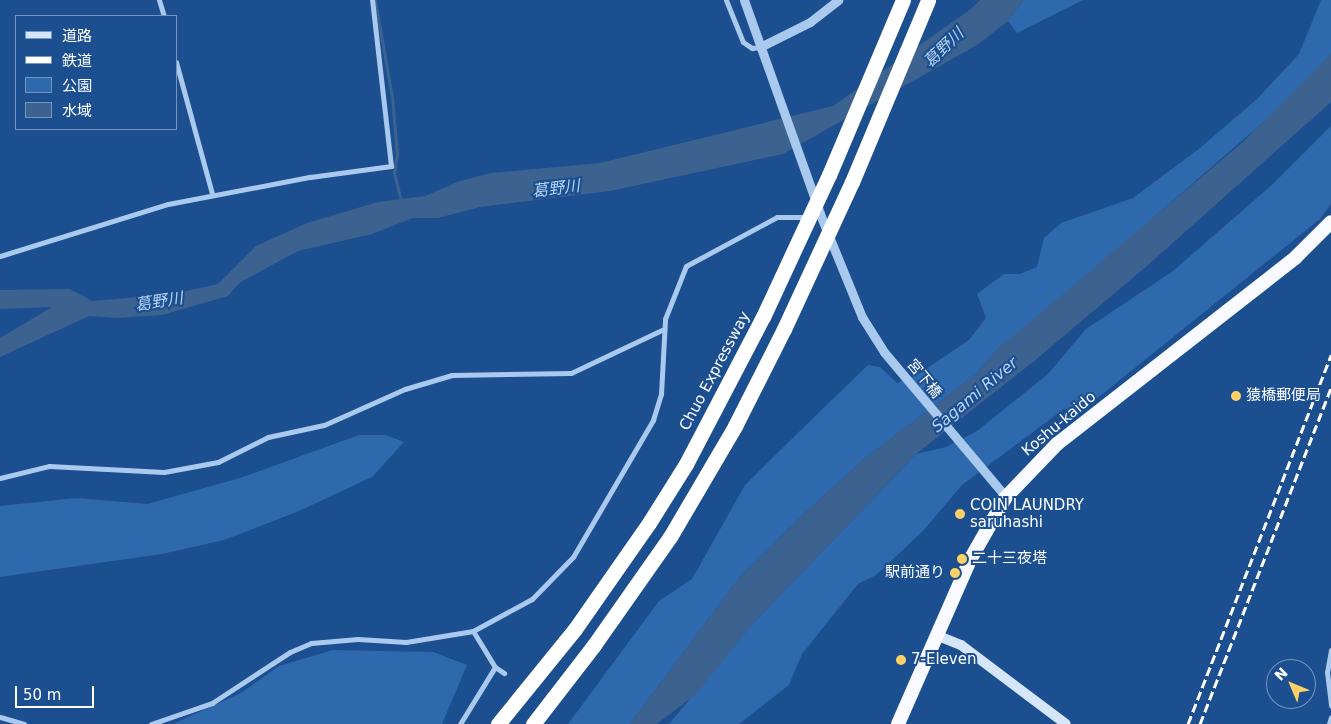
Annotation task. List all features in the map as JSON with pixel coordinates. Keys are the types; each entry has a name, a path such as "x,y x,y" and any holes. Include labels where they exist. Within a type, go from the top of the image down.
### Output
{"highway":[{"name":"Chuo Expressway","path":"498,724 575,629 649,522 694,449 764,317 829,175 903,0"},
{"path":"533,724 600,638 670,537 735,426 784,329 852,182 928,0"},
{"name":"Koshu-kaido","path":"898,724 936,635 972,558 1006,496 1057,444 1296,257 1331,222"}],"main road":[{"path":"936,635 961,645 1066,724"}],"street":[{"path":"159,0 164,15"},
{"path":"0,256 168,204 212,194 391,166 372,0"},
{"path":"726,0 743,42 752,48 760,47 810,22 838,0"},
{"name":"宮下橋","path":"744,0 851,296 884,352 980,470 1006,496"},
{"path":"178,69 212,194"},
{"path":"150,724 212,704 290,652 311,643 358,639 406,642 473,631 518,609 538,594 559,574 582,542 653,420 662,377 662,330 690,262 734,243 777,217 822,219"},
{"path":"0,478 49,466 164,472 218,462 268,438 324,425 405,389 452,376 571,373 662,330"},
{"path":"473,631 495,667 504,673"},
{"path":"1331,650 1327,672 1331,706"},
{"path":"460,724 495,667"},
{"path":"0,717 24,724"},
{"path":"1329,724 1331,717"}],"green space":[{"path":"1023,0 1083,0 1017,33 1008,21"},
{"path":"1321,0 1331,0 1331,54 1283,105 1051,307 999,348 975,375 863,460 806,512 740,577 630,724 568,724 659,601 692,579 745,485 868,365 880,367 897,383 920,373 969,340 986,318 977,294 1004,274 1020,274 1037,267 1044,238 1061,223 1133,198 1200,148 1257,99 1299,54"},
{"path":"1331,126 1331,204 1320,219 1085,408 1064,409 962,485 923,531 876,575 858,584 802,654 789,685 739,724 669,724 755,621 916,454 946,447 977,431 1048,374 1086,329 1173,271 1274,183"},
{"path":"359,435 386,435 404,442 372,477 299,511 224,540 162,554 0,577 0,506 76,498 147,504 240,478"},
{"path":"333,650 433,652 467,665 442,724 173,724 241,693 279,666"}],"water":[{"name":"葛野川","path":"980,0 1023,0 1008,21 977,45 783,154 610,191 480,207 438,218 413,218 372,234 298,251 239,283 228,296 162,315 117,318 89,316 0,357 0,338 52,307 0,309 0,290 70,289 92,301 173,294 218,284 256,246 307,223 378,202 425,196 460,181 491,173 600,163 833,106 971,9"},
{"name":"Sagami River","path":"1331,54 1331,102 1148,265 1033,362 916,454 755,621 695,695 657,724 630,724 740,577 806,512 863,460 975,375 999,348 1243,142"}],"waterway":[{"path":"375,0 392,97 397,154 394,173 401,201"}],"railway":[{"path":"1188,724 1331,355"},
{"path":"1200,724 1331,388"}],"place":[{"name":"猿橋郵便局","path":"1236,396"},
{"name":"COIN LAUNDRY saruhashi","path":"960,514"},
{"name":"二十三夜塔","path":"962,559"},
{"name":"駅前通り","path":"955,573"},
{"name":"7-Eleven","path":"901,660"}]}
